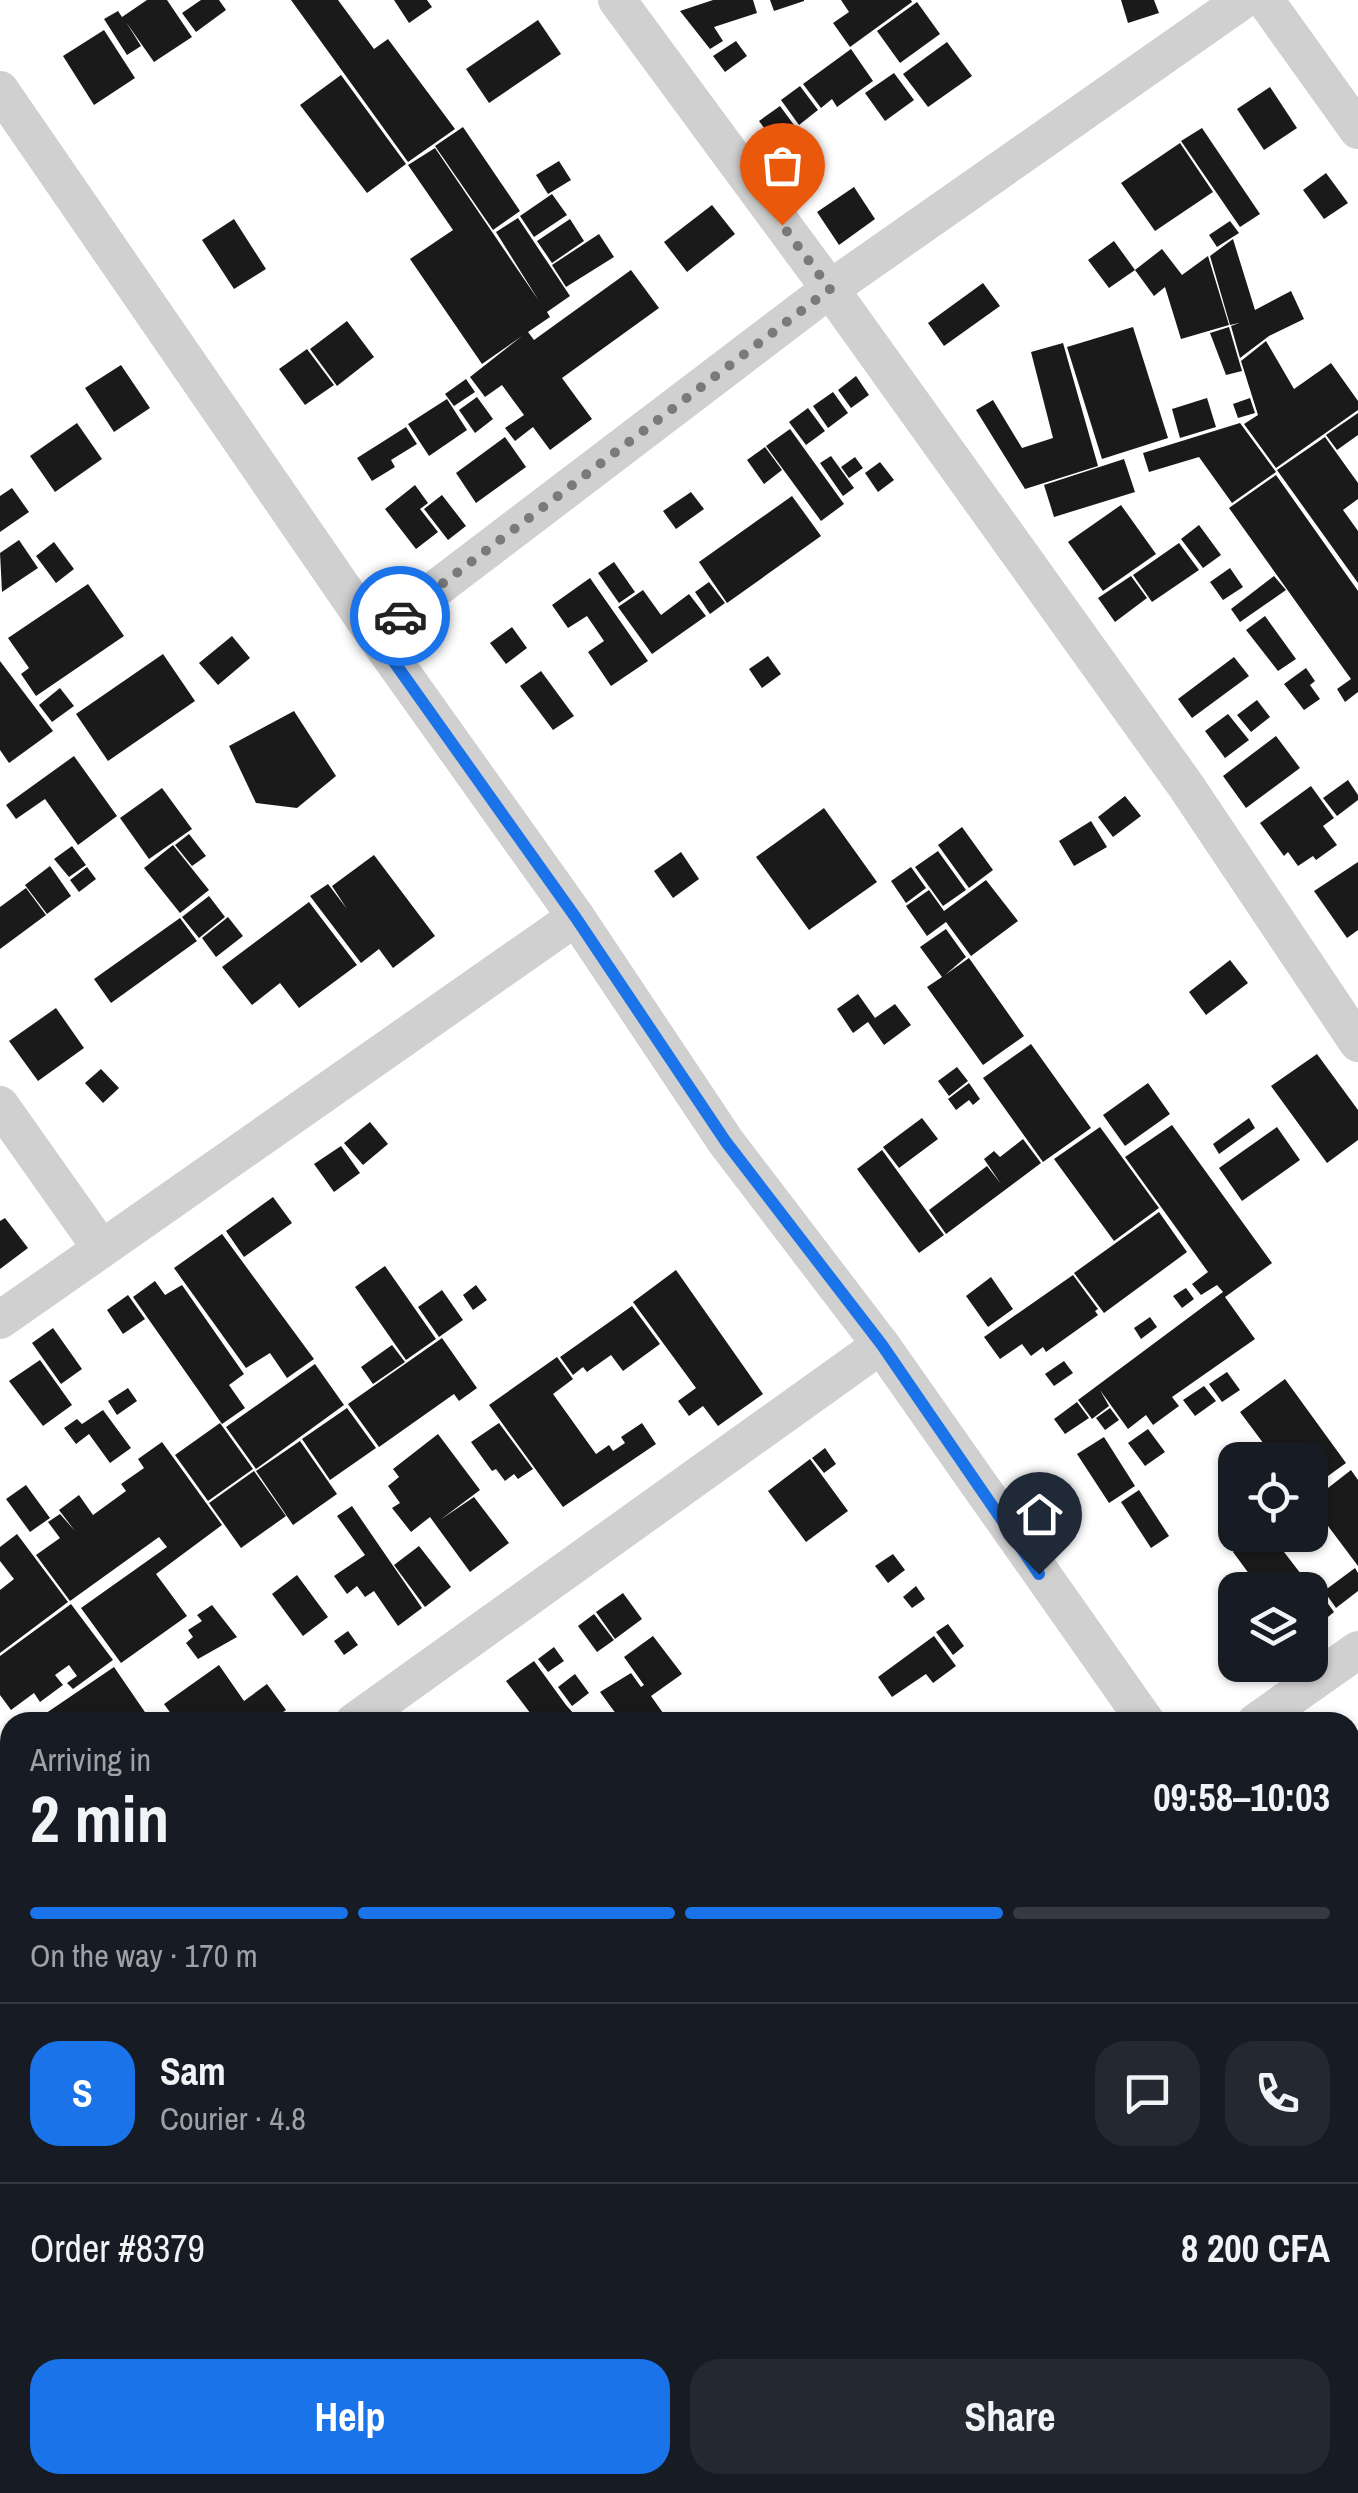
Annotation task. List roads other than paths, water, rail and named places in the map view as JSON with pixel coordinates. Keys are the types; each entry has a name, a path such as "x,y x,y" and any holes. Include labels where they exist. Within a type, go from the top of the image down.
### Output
{"street":[{"path":"617,0 830,289 1186,786 1358,1043"},
{"path":"375,635 830,289 1244,0"},
{"path":"1266,0 1358,130"},
{"path":"0,90 375,635 576,918 726,1142 882,1345 1139,1712"},
{"path":"0,1320 576,918"},
{"path":"0,1105 101,1248"},
{"path":"368,1712 882,1345"},
{"path":"1270,1712 1358,1650"}]}
